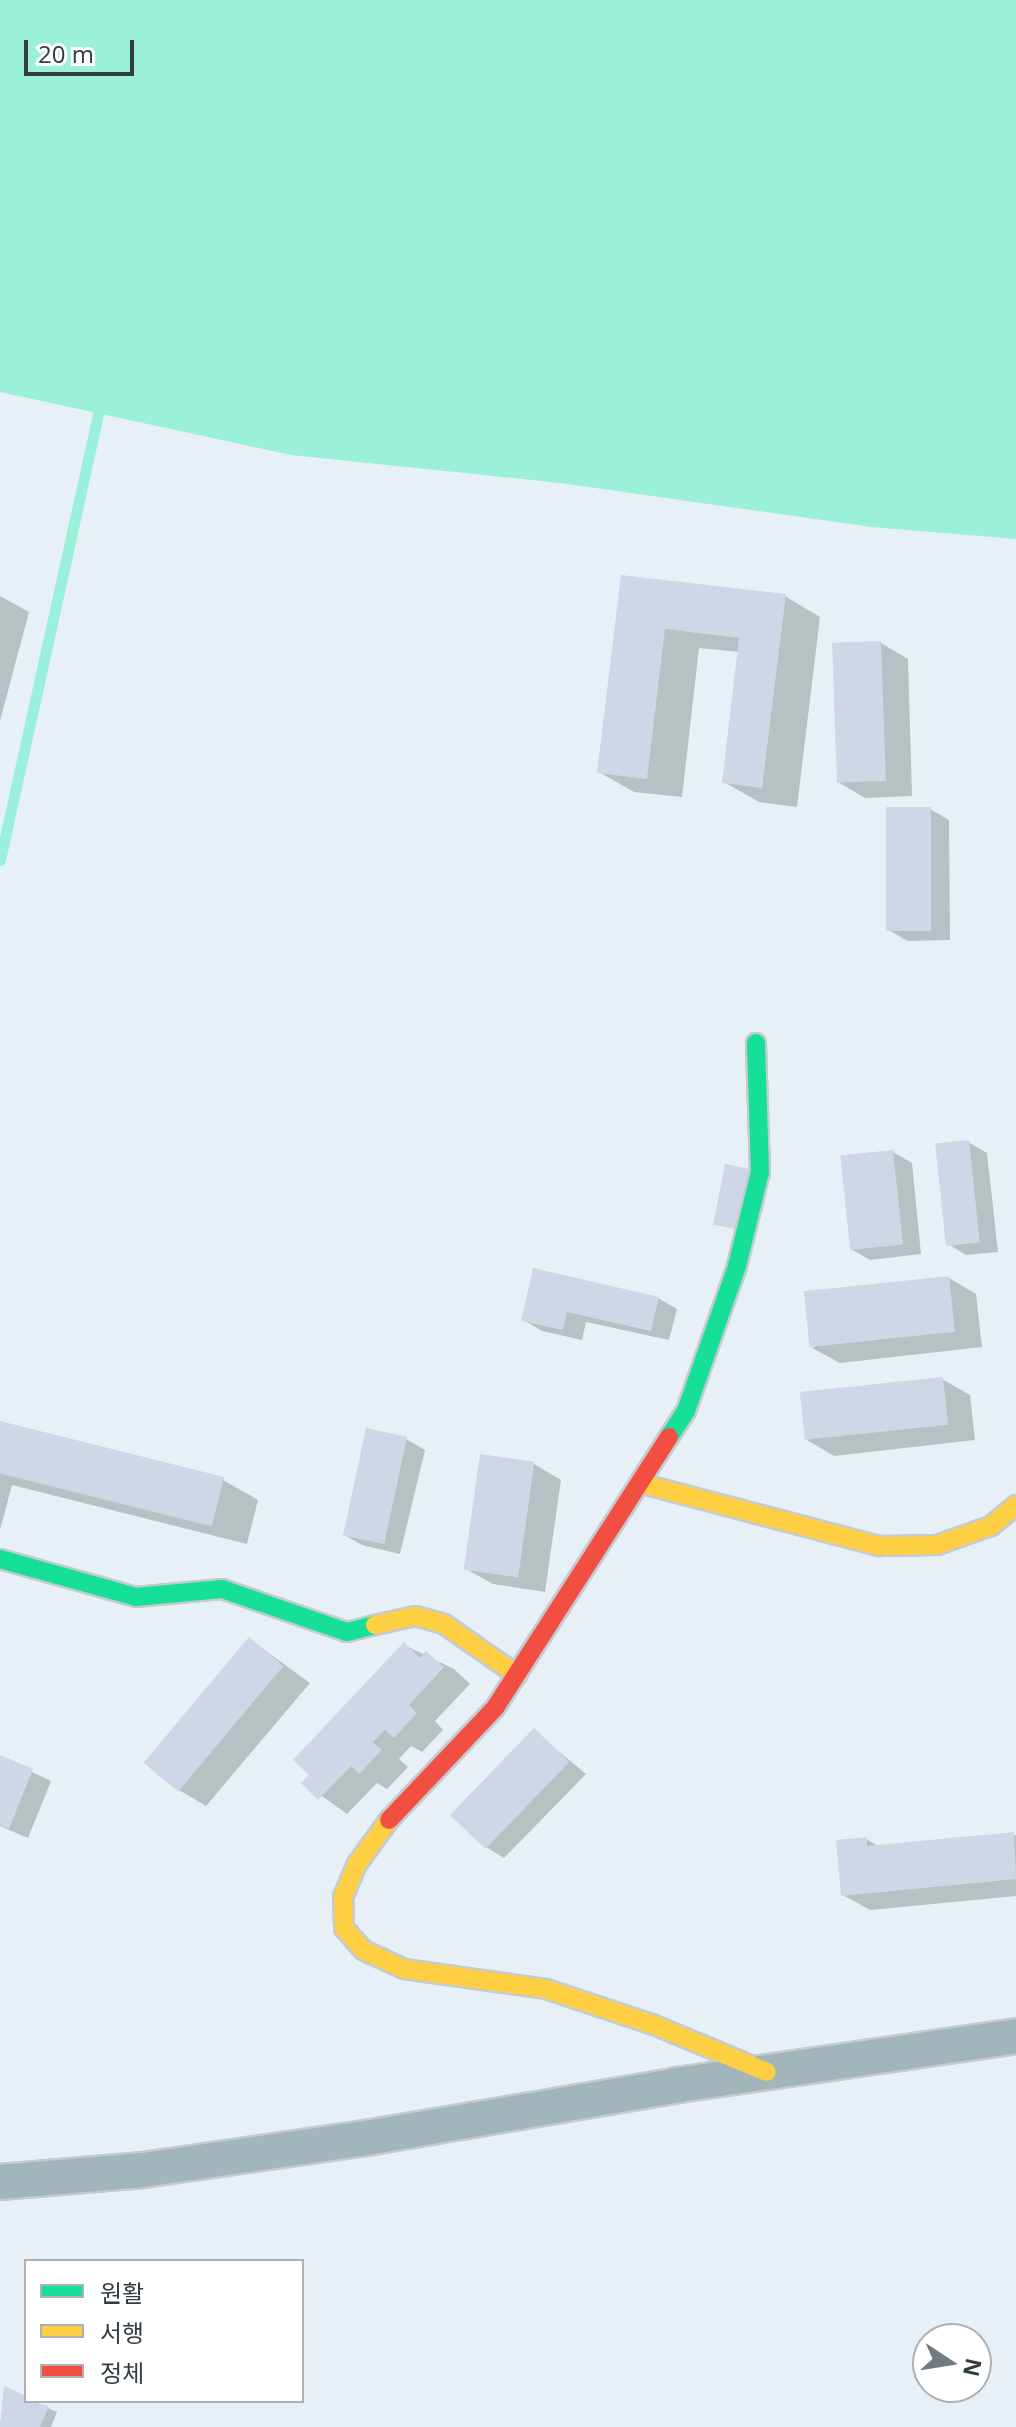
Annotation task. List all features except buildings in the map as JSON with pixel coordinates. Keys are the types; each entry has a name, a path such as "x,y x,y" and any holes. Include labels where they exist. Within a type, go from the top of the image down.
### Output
{"street":[{"path":"756,1043 760,1172 737,1266 686,1411 643,1484 495,1708 392,1815 357,1864 343,1897 344,1928 363,1950 404,1969 546,1989 654,2025 767,2072"},
{"path":"643,1484 880,1546 937,1545 991,1526 1016,1505"},
{"path":"0,1559 136,1597 222,1589 347,1632 415,1616 444,1624 517,1675"},
{"path":"0,2182 143,2170 327,2144 767,2072 1016,2036"}],"shaded area":[{"path":"0,0 1016,0 1016,539 871,527 560,483 291,455 0,392"}],"waterway":[{"path":"0,860 98,413"}],"traffic: fast":[{"path":"669,1437 686,1411 737,1266 760,1172 756,1043"},
{"path":"0,1559 136,1597 222,1589 347,1632 375,1625"}],"traffic: slow":[{"path":"643,1484 880,1546 937,1545 991,1526 1016,1505"},
{"path":"375,1625 415,1616 444,1624 517,1675"},
{"path":"389,1820 357,1864 343,1897 344,1928 363,1950 404,1969 546,1989 654,2025 767,2072"}],"traffic: jam":[{"path":"389,1820 495,1708 669,1437"}]}
